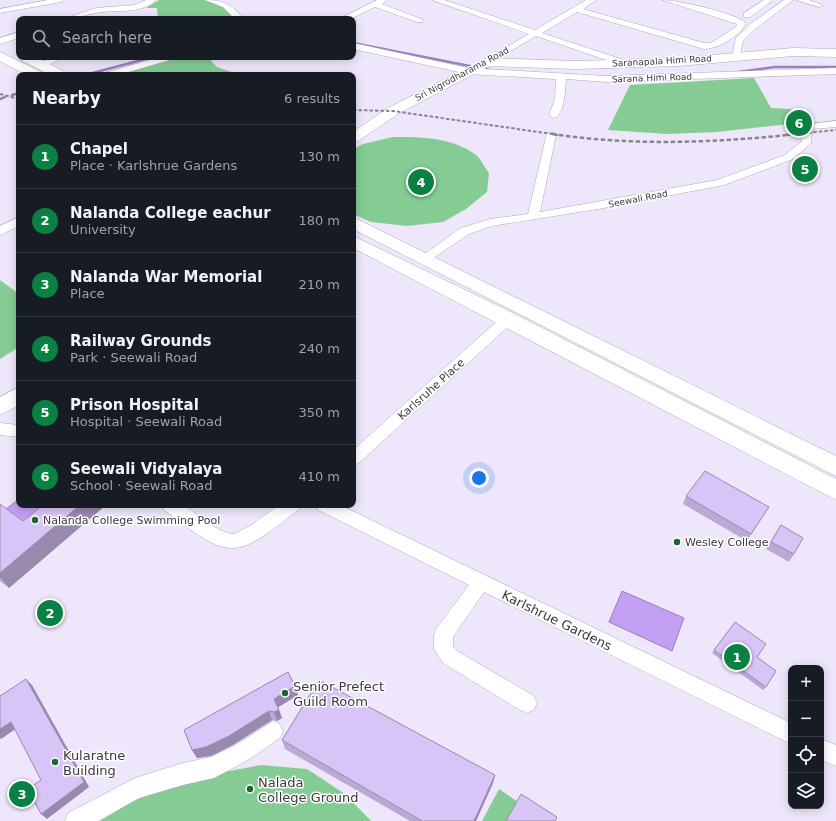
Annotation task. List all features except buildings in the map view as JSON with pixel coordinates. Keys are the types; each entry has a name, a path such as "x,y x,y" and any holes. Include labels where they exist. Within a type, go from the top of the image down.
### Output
{"highway":[{"path":"0,43 16,52"},
{"path":"0,56 38,70"},
{"path":"29,60 38,70"},
{"path":"356,224 836,467"},
{"path":"356,242 508,318 836,490"}],"street":[{"path":"0,11 61,0"},
{"path":"77,16 96,10 137,7 152,0"},
{"path":"209,0 226,5 237,16"},
{"path":"349,16 384,0"},
{"path":"436,0 536,32 627,64"},
{"name":"Sri Nigrodharama Road","path":"356,136 392,111 477,66 592,0"},
{"path":"576,9 704,46 713,46 740,28 742,23 666,0"},
{"path":"747,15 769,0"},
{"path":"736,57 739,40 752,26 789,0"},
{"path":"800,0 819,5"},
{"path":"374,4 420,20"},
{"path":"0,43 16,36"},
{"name":"Sarana Himi Road","path":"356,46 477,66 561,76 607,79 836,71"},
{"name":"Saranapala Himi Road","path":"477,66 627,64 679,62 793,52 836,53"},
{"path":"38,70 55,60"},
{"path":"118,72 160,60"},
{"path":"554,115 560,99 561,76"},
{"name":"Seewali Road","path":"425,258 465,230 490,223 604,205 720,184 789,157 806,143 807,127 836,124"},
{"path":"533,215 551,135"},
{"path":"0,231 16,223"},
{"name":"Karlsruhe Place","path":"356,456 508,318"},
{"path":"0,407 16,397"},
{"path":"0,429 16,431"},
{"path":"174,508 221,539 234,541 247,536 288,508"},
{"name":"Karlshrue Gardens","path":"330,508 788,733"},
{"path":"481,582 443,635 444,648 450,657 527,703"},
{"path":"76,821 134,790 183,774 214,767 241,753 273,731"},
{"path":"824,750 836,756"}],"green space":[{"path":"159,0 204,0 225,7 234,16 158,16 157,8 146,8"},
{"path":"167,60 212,60 211,61 217,67 231,72 123,72"},
{"path":"754,78 771,108 791,109 799,123 717,132 667,134 608,130 630,85"},
{"path":"393,137 414,137 447,141 467,149 478,157 489,173 487,192 466,209 443,222 407,226 371,222 356,215 356,148 363,144"},
{"path":"0,280 16,292 16,349 0,359"},
{"name":"Nalada College Ground","path":"261,765 307,769 345,794 371,821 100,821 135,800 169,786 184,781"},
{"path":"499,789 518,802 508,821 482,821"}],"shaded area":[{"name":"Nalanda College Swimming Pool","path":"16,501 16,508 63,508 36,531 6,509"},
{"path":"622,591 684,618 672,651 609,622"}],"waterway":[{"path":"356,44 490,70"},
{"path":"96,72 142,60"},
{"path":"738,72 775,67 836,67"},
{"path":"12,95 16,94"},
{"path":"0,99 5,97"}],"railway":[{"path":"0,94 16,98"},
{"path":"356,110 393,111 553,134"},
{"path":"553,134 612,140 674,142 766,137 836,130"},
{"path":"553,134 559,135"}],"place":[{"name":"Seewali Vidyalaya","path":"799,123"},
{"name":"Prison Hospital","path":"805,169"},
{"name":"Railway Grounds","path":"421,182"},
{"name":"Nalanda College Swimming Pool","path":"35,520"},
{"name":"Wesley College","path":"677,542"},
{"name":"Nalanda College eachur","path":"50,613"},
{"name":"Chapel","path":"737,657"},
{"name":"Senior Prefect Guild Room","path":"285,693"},
{"name":"Kularatne Building","path":"55,762"},
{"name":"Nalada College Ground","path":"250,789"},
{"name":"Nalanda War Memorial","path":"22,794"}]}
